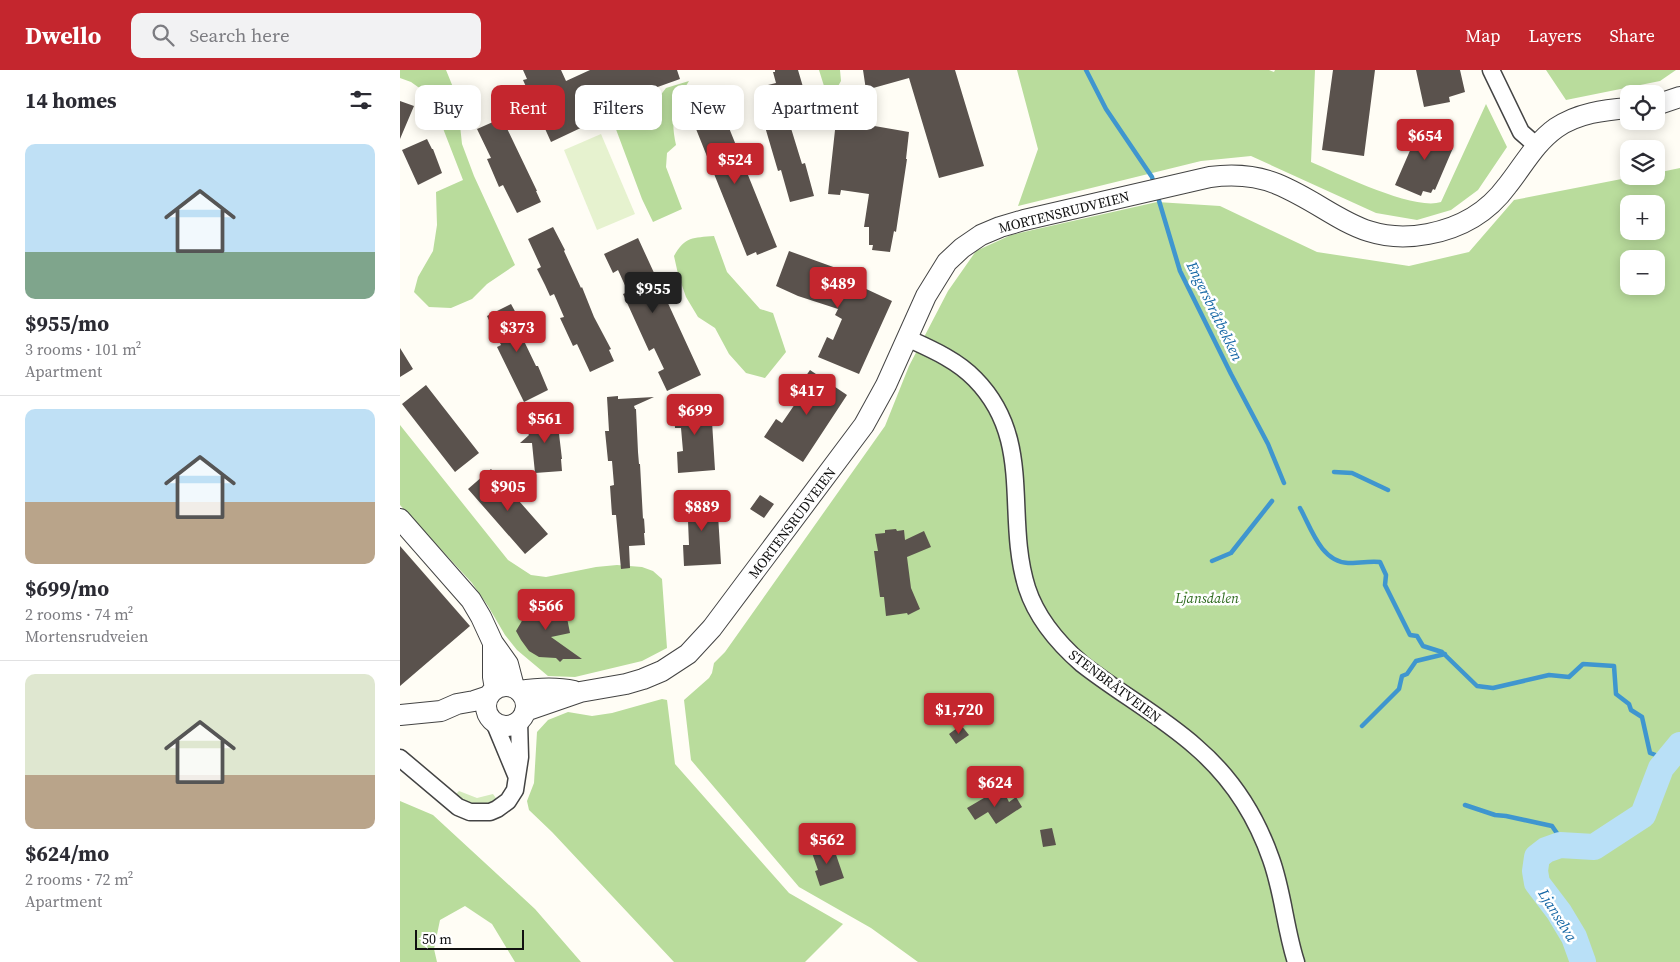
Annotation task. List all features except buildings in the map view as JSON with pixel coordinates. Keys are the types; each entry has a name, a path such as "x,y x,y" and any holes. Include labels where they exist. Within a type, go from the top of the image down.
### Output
{"street":[{"path":"1491,70 1522,132 1536,146"},
{"path":"1665,102 1680,97"},
{"name":"MORTENSRUDVEIEN","path":"522,716 580,692 626,684 655,674 678,661 699,643 857,436 880,397 933,284 947,262 972,240 981,235 1024,220 1210,177 1238,175 1260,179 1290,190 1362,229 1390,236 1415,236 1443,231 1477,215 1503,192 1536,146 1556,128 1580,117 1604,110 1620,109"},
{"name":"STENBRÅTVEIEN","path":"907,338 943,356 965,370 984,388 999,410 1005,424 1013,456 1016,533 1022,573 1031,598 1048,628 1082,664 1196,746 1222,773 1243,800 1264,840 1277,874 1296,962"},
{"path":"400,519 471,600 481,617 492,643 493,676 504,691 525,698 515,790 508,801 497,809 490,812 464,810 448,799 400,758"},
{"name":"MORTENSRUDVEIEN","path":"401,715 441,710 504,691 562,688 580,692"},
{"path":"504,691 487,700 486,710 516,775"},
{"name":"MORTENSRUDVEIEN","path":"441,710 457,715 492,720"},
{"path":"492,720 504,726 515,724 522,716"}],"green space":[{"path":"400,70 446,70 452,85 415,85 400,78"},
{"path":"819,70 840,70 841,81 839,85 824,85"},
{"path":"1017,70 1269,70 1274,72 1275,70 1315,70 1311,162 1376,190 1413,201 1441,202 1486,104 1507,147 1478,190 1451,210 1417,220 1376,213 1251,156 1201,161 1018,206 1038,149"},
{"path":"1546,70 1676,70 1660,81 1640,85 1620,85 1620,89 1566,100"},
{"path":"689,81 687,85 676,85"},
{"path":"672,86 672,130 676,145 667,153 666,167 682,209 653,222 642,199 616,130 662,130 662,93 666,88"},
{"path":"461,130 462,144 474,176 515,265 487,284 472,299 451,308 429,307 414,292 418,277 433,251 437,225 436,192 463,180 444,131"},
{"path":"601,134 635,214 597,230 564,150"},
{"name":"Ljansdalen","path":"1680,168 1680,962 918,962 871,928 799,887 691,760 684,700 709,678 714,663 725,652 885,426 909,366 948,291 976,251 1011,235 1157,202 1220,206 1317,252 1409,266 1469,252 1514,200 1620,179 1620,185 1665,185 1665,171"},
{"path":"714,236 727,272 760,309 773,313 786,352 765,378 746,373 729,354 715,328 698,317 686,297 674,256 678,249 690,239"},
{"path":"400,425 508,560 531,575 546,577 596,567 617,565 642,567 653,571 662,579 667,648 642,661 575,677 548,676 517,650 505,635 472,583 400,505"},
{"path":"662,699 667,700 675,764 789,893 843,924 805,962 674,962 529,810 527,801 534,783 537,732 548,720 568,712 592,716 612,713"},
{"path":"459,791 477,798 493,794 498,801 481,805 471,803 456,794"},
{"path":"400,801 433,815 535,909 581,962 515,962 492,924 465,906 440,920 434,949 437,962 400,962"}],"waterway":[{"name":"Engersbråtbekken","path":"1086,70 1106,109 1152,177 1154,184"},
{"name":"Engersbråtbekken","path":"1157,194 1180,271 1268,444 1284,483"},
{"path":"1334,472 1352,473 1388,490"},
{"path":"1212,561 1231,553 1272,501"},
{"name":"Engersbråtbekken","path":"1300,508 1318,543 1331,557 1348,563 1380,562 1386,575 1385,585 1410,635 1417,636 1423,646 1442,652 1477,686 1493,688 1549,675 1569,677 1583,664 1614,666 1616,694 1629,704 1631,710 1642,717 1650,753 1667,759"},
{"path":"1362,726 1399,689 1402,676 1407,674 1416,661 1445,654"},
{"name":"Ljanselva","path":"1583,962 1574,937 1559,912 1537,883 1535,871 1537,857 1546,850 1560,845 1594,847 1643,815 1661,768 1680,745"},
{"path":"1465,805 1495,815 1552,826 1565,845"}]}
